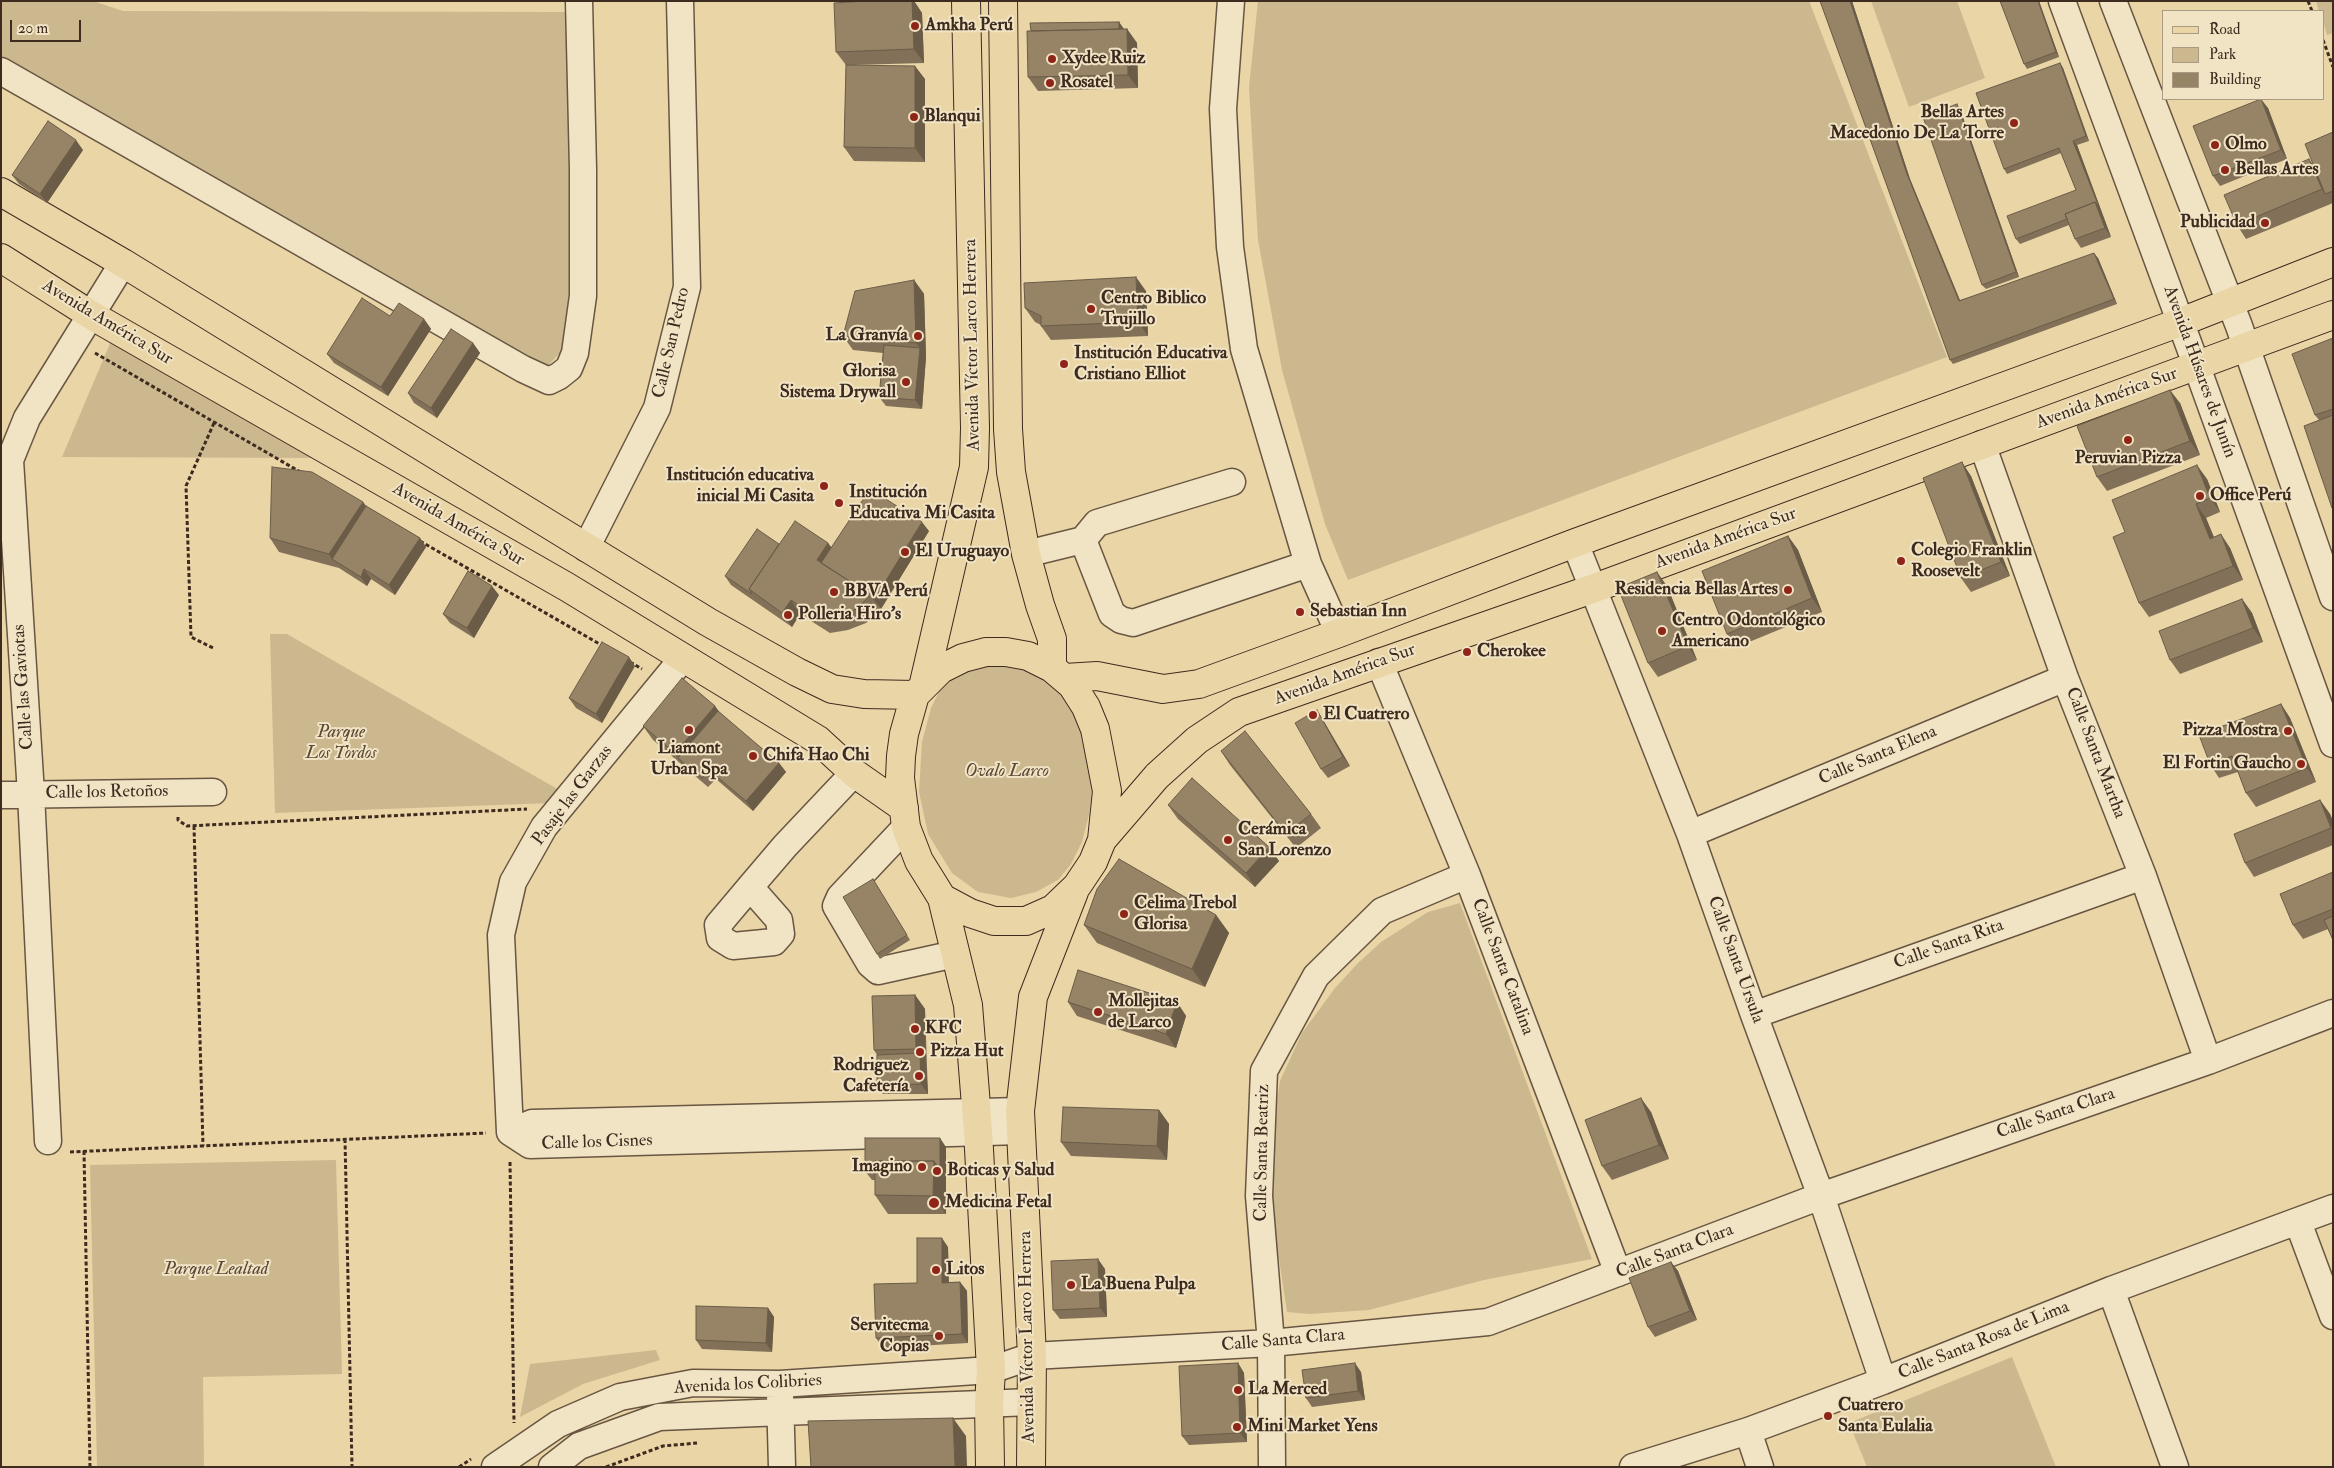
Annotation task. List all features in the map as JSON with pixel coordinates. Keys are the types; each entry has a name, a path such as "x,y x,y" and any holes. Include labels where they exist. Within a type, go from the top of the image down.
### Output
{"main road":[{"name":"Avenida Víctor Larco Herrera","path":"942,898 919,860 905,817 900,778 904,734 919,689 974,467 975,428 966,1"},
{"name":"Avenida Víctor Larco Herrera","path":"1004,1 1010,472 1026,554 1040,605 1052,638 1059,673"},
{"path":"1,192 123,263 716,627 797,672 832,689 864,694 919,689 941,669 963,658 986,652 1006,652 1028,656 1059,673 1086,707 1095,729 1107,791 1102,840 1093,862 1077,886 1053,909 1026,921 994,921 970,913 942,898"},
{"name":"Avenida América Sur","path":"1,258 91,316 568,588 818,740 905,817"},
{"path":"1059,673 1097,676 1163,689 1199,684 1339,634 1575,543 2181,322 2333,262"},
{"name":"Avenida América Sur","path":"1102,840 1170,764 1197,740 1239,712 1592,589 1982,444 2246,349 2333,315"},
{"name":"Avenida Víctor Larco Herrera","path":"1031,1467 1032,1356 1021,1121 1033,997 1077,886"},
{"path":"942,898 968,1005 977,1122 991,1370 989,1404 990,1467"}],"street":[{"path":"1,71 515,364 549,381 560,376 569,368 575,353 583,296 583,169 579,1"},
{"name":"Calle San Pedro","path":"586,548 657,408 687,287 680,1"},
{"path":"1231,1 1223,109 1230,247 1244,350 1308,564 1339,634"},
{"name":"Avenida Húsares de Junín","path":"2062,1 2181,322 2333,744"},
{"path":"2113,1 2246,349 2333,597"},
{"name":"Calle las Gaviotas","path":"48,1141 31,794 10,460 27,418 123,263"},
{"path":"975,428 1008,429"},
{"name":"Calle Santa Martha","path":"1982,444 2065,678 2143,876 2208,1061"},
{"path":"1026,554 1083,540 1097,523 1232,482"},
{"path":"1083,540 1112,614 1121,620 1133,623 1308,564"},
{"name":"Calle Santa Ursula","path":"1575,543 1690,834 1821,1196 1883,1381"},
{"name":"Pasaje las Garzas","path":"510,1132 500,936 513,882 544,827 683,658"},
{"name":"Calle Santa Catalina","path":"1379,662 1467,875 1618,1274"},
{"name":"Calle Santa Elena","path":"1690,834 2065,678"},
{"path":"750,887 785,846 854,773"},
{"name":"Calle los Retoños","path":"1,795 213,792"},
{"path":"905,817 840,897 836,906 870,964 878,971 955,954"},
{"name":"Calle Santa Beatriz","path":"1272,1467 1271,1343 1259,1196 1264,1071 1316,976 1382,911 1467,875"},
{"name":"Calle Santa Rita","path":"1754,1015 2143,876"},
{"name":"Calle Santa Clara","path":"991,1370 1032,1356 1271,1343 1488,1322 1821,1196 2208,1061 2333,1013"},
{"name":"Calle los Cisnes","path":"510,1132 532,1123 894,1124 1021,1121"},
{"name":"Calle Santa Rosa de Lima","path":"1633,1467 1748,1431 1883,1381 2111,1290 2333,1208"},
{"path":"2298,1222 2333,1316"},
{"path":"2111,1290 2174,1467"},
{"name":"Avenida los Colibries","path":"505,1460 558,1424 620,1397 693,1384 780,1384 991,1370"},
{"path":"780,1384 782,1467"},
{"name":"Avenida los Colibries","path":"552,1467 579,1446 659,1417 1031,1402"},
{"path":"1748,1431 1760,1467"}],"path":[{"path":"2324,43 2333,68"},
{"path":"75,342 304,474"},
{"path":"214,423 186,486 191,637 215,649"},
{"path":"414,537 609,650"},
{"path":"626,659 664,680"},
{"path":"175,792 178,820 187,826 560,808"},
{"path":"194,826 203,1146"},
{"path":"48,1141 64,1152 510,1132 505,1460"},
{"path":"345,1139 352,1467"},
{"path":"84,1151 90,1467"}],"green space":[{"path":"1,1 93,1 123,11 571,12 574,327 560,353 541,373 1,69"},
{"path":"1258,1 1809,1 1947,357 1348,580 1325,524 1282,370 1258,240 1249,87"},
{"path":"1871,1 1957,1 1985,78 1909,107"},
{"path":"2316,1 2333,1 2333,33 2327,35 2324,24 2324,10 2319,10"},
{"path":"111,341 315,458 62,457"},
{"name":"Parque Los Tordos","path":"270,634 287,634 580,802 275,813"},
{"name":"Ovalo Larco","path":"1037,658 1084,717 1093,784 1089,815 1082,842 1071,864 1058,880 1036,892 1011,898 978,892 952,873 928,834 919,792 922,742 931,708 946,678 970,660"},
{"path":"1460,903 1592,1259 1484,1280 1369,1310 1309,1314 1287,1312 1276,1239 1264,1183 1280,1081 1302,1033 1335,988 1357,964 1381,942 1428,912"},
{"name":"Parque Lealtad","path":"336,1160 342,1374 203,1377 204,1467 97,1467 90,1165"},
{"path":"656,1350 660,1360 583,1384 520,1417 530,1364"},
{"path":"2012,1357 2056,1467 1867,1467 1849,1423"}],"building":[{"path":"912,1 914,49 836,52 834,3"},
{"path":"1820,1 1850,1 1907,174 1959,301 2094,253 2114,299 1950,360"},
{"path":"2000,1 2038,1 2056,52 2024,64"},
{"path":"1119,22 1119,29 1031,31 1030,23"},
{"path":"1127,29 1128,75 1028,77 1027,31"},
{"path":"2060,63 2086,136 2073,141 2099,207 2095,202 2065,214 2067,219 2016,239 2007,216 2076,190 2059,148 2004,169 1976,93"},
{"path":"846,65 915,66 915,148 844,147"},
{"path":"2261,100 2281,150 2213,176 2193,126"},
{"path":"1957,104 2016,272 1982,285 1923,117"},
{"path":"48,121 76,140 40,194 12,175"},
{"path":"2333,132 2333,191 2325,194 2305,144"},
{"path":"2309,159 2322,189 2237,225 2224,195"},
{"path":"2095,202 2105,228 2075,239 2065,214"},
{"name":"Centro Biblico Trujillo","path":"1136,277 1138,322 1041,326 1041,316 1025,308 1024,283"},
{"path":"914,280 916,343 843,336 855,291"},
{"path":"362,298 390,316 399,303 424,319 381,387 327,354"},
{"path":"451,329 473,343 431,408 408,393"},
{"path":"2333,338 2333,409 2315,415 2292,354"},
{"name":"Glorisa Sistema Drywall","path":"884,345 920,348 915,400 879,397"},
{"path":"2170,390 2190,441 2097,477 2077,426"},
{"path":"2333,415 2333,507 2332,508 2304,426"},
{"path":"1962,462 2001,562 1961,578 1923,478"},
{"path":"2197,465 2210,498 2196,504 2210,539 2221,534 2233,566 2139,603 2113,537 2125,532 2112,500"},
{"path":"272,467 312,472 363,502 329,554 270,538"},
{"path":"870,489 922,522 874,600 871,595 821,563"},
{"path":"366,506 420,538 389,585 364,569 361,577 332,559"},
{"path":"795,521 828,543 817,560 871,595 856,609 839,616 820,619 791,600 782,613 749,589"},
{"path":"757,529 779,544 749,589 752,594 725,576"},
{"path":"1788,536 1812,598 1727,634 1702,571"},
{"path":"468,571 492,586 467,628 443,614"},
{"name":"Centro Odontológico Americano","path":"1657,572 1688,646 1648,663 1618,588"},
{"path":"2242,599 2253,628 2170,660 2159,631"},
{"path":"602,642 629,657 596,714 569,698"},
{"path":"682,678 715,706 675,753 643,726"},
{"path":"2281,704 2307,768 2246,793 2232,756 2210,764 2199,735"},
{"path":"1317,710 1343,757 1321,769 1295,723"},
{"path":"718,711 779,763 746,801 709,770 702,778 678,758"},
{"path":"1245,731 1311,814 1286,834 1221,751"},
{"name":"Cerámica San Lorenzo","path":"1192,778 1269,847 1246,873 1168,805"},
{"path":"2320,800 2331,828 2245,863 2234,834"},
{"path":"1119,859 1216,915 1192,969 1084,925 1097,889"},
{"path":"2333,872 2333,909 2293,925 2280,894"},
{"path":"873,879 907,935 877,954 843,897"},
{"path":"2333,916 2333,940 2324,920"},
{"path":"1078,970 1177,1002 1166,1034 1068,1002"},
{"path":"915,995 916,1049 874,1050 872,996"},
{"path":"920,1053 921,1084 877,1085 877,1055"},
{"path":"1641,1098 1659,1145 1602,1166 1585,1120"},
{"path":"1063,1107 1159,1110 1157,1146 1061,1142"},
{"path":"865,1138 940,1138 940,1170 934,1161 875,1161 875,1171 865,1171"},
{"path":"875,1161 934,1161 933,1196 875,1195"},
{"path":"917,1238 942,1238 942,1283 960,1282 962,1334 876,1338 874,1284 917,1283"},
{"path":"1098,1259 1100,1308 1053,1310 1051,1261"},
{"path":"1671,1262 1690,1311 1648,1327 1629,1278"},
{"path":"696,1306 768,1308 766,1343 696,1340"},
{"path":"1238,1363 1240,1433 1182,1436 1179,1366"},
{"path":"1355,1363 1358,1391 1306,1398 1302,1370"},
{"path":"953,1418 955,1467 811,1467 808,1421"}],"place":[{"name":"Amkha Perú","path":"915,26"},
{"name":"Xydee Ruiz","path":"1052,59"},
{"name":"Rosatel","path":"1050,83"},
{"name":"Blanqui","path":"914,117"},
{"name":"Bellas Artes Macedonio De La Torre","path":"2014,123"},
{"name":"Olmo","path":"2215,145"},
{"name":"Bellas Artes","path":"2225,170"},
{"name":"Publicidad","path":"2265,223"},
{"name":"Centro Biblico Trujillo","path":"1091,309"},
{"name":"La Granvía","path":"918,336"},
{"name":"Institución Educativa Cristiano Elliot","path":"1064,364"},
{"name":"Glorisa Sistema Drywall","path":"906,382"},
{"name":"Peruvian Pizza","path":"2128,440"},
{"name":"Institución educativa inicial Mi Casita","path":"824,486"},
{"name":"Office Perú","path":"2200,496"},
{"name":"Institución Educativa Mi Casita","path":"839,503"},
{"name":"El Uruguayo","path":"905,552"},
{"name":"Colegio Franklin Roosevelt","path":"1901,561"},
{"name":"Residencia Bellas Artes","path":"1788,590"},
{"name":"BBVA Perú","path":"834,592"},
{"name":"Sebastian Inn","path":"1300,612"},
{"name":"Polleria Hiro's","path":"788,615"},
{"name":"Centro Odontológico Americano","path":"1662,631"},
{"name":"Cherokee","path":"1467,652"},
{"name":"El Cuatrero","path":"1313,715"},
{"name":"Liamont Urban Spa","path":"689,730"},
{"name":"Pizza Mostra","path":"2288,731"},
{"name":"Chifa Hao Chi","path":"753,756"},
{"name":"El Fortin Gaucho","path":"2301,764"},
{"name":"Cerámica San Lorenzo","path":"1228,840"},
{"name":"Celima Trebol Glorisa","path":"1124,914"},
{"name":"Mollejitas de Larco","path":"1098,1012"},
{"name":"KFC","path":"915,1029"},
{"name":"Pizza Hut","path":"920,1052"},
{"name":"Rodriguez Cafetería","path":"919,1076"},
{"name":"Imagino","path":"922,1167"},
{"name":"Boticas y Salud","path":"937,1171"},
{"name":"Medicina Fetal","path":"934,1203"},
{"name":"Litos","path":"936,1270"},
{"name":"La Buena Pulpa","path":"1071,1285"},
{"name":"Servitecma Copias","path":"939,1336"},
{"name":"La Merced","path":"1238,1390"},
{"name":"Cuatrero Santa Eulalia","path":"1828,1416"},
{"name":"Mini Market Yens","path":"1237,1427"}]}
